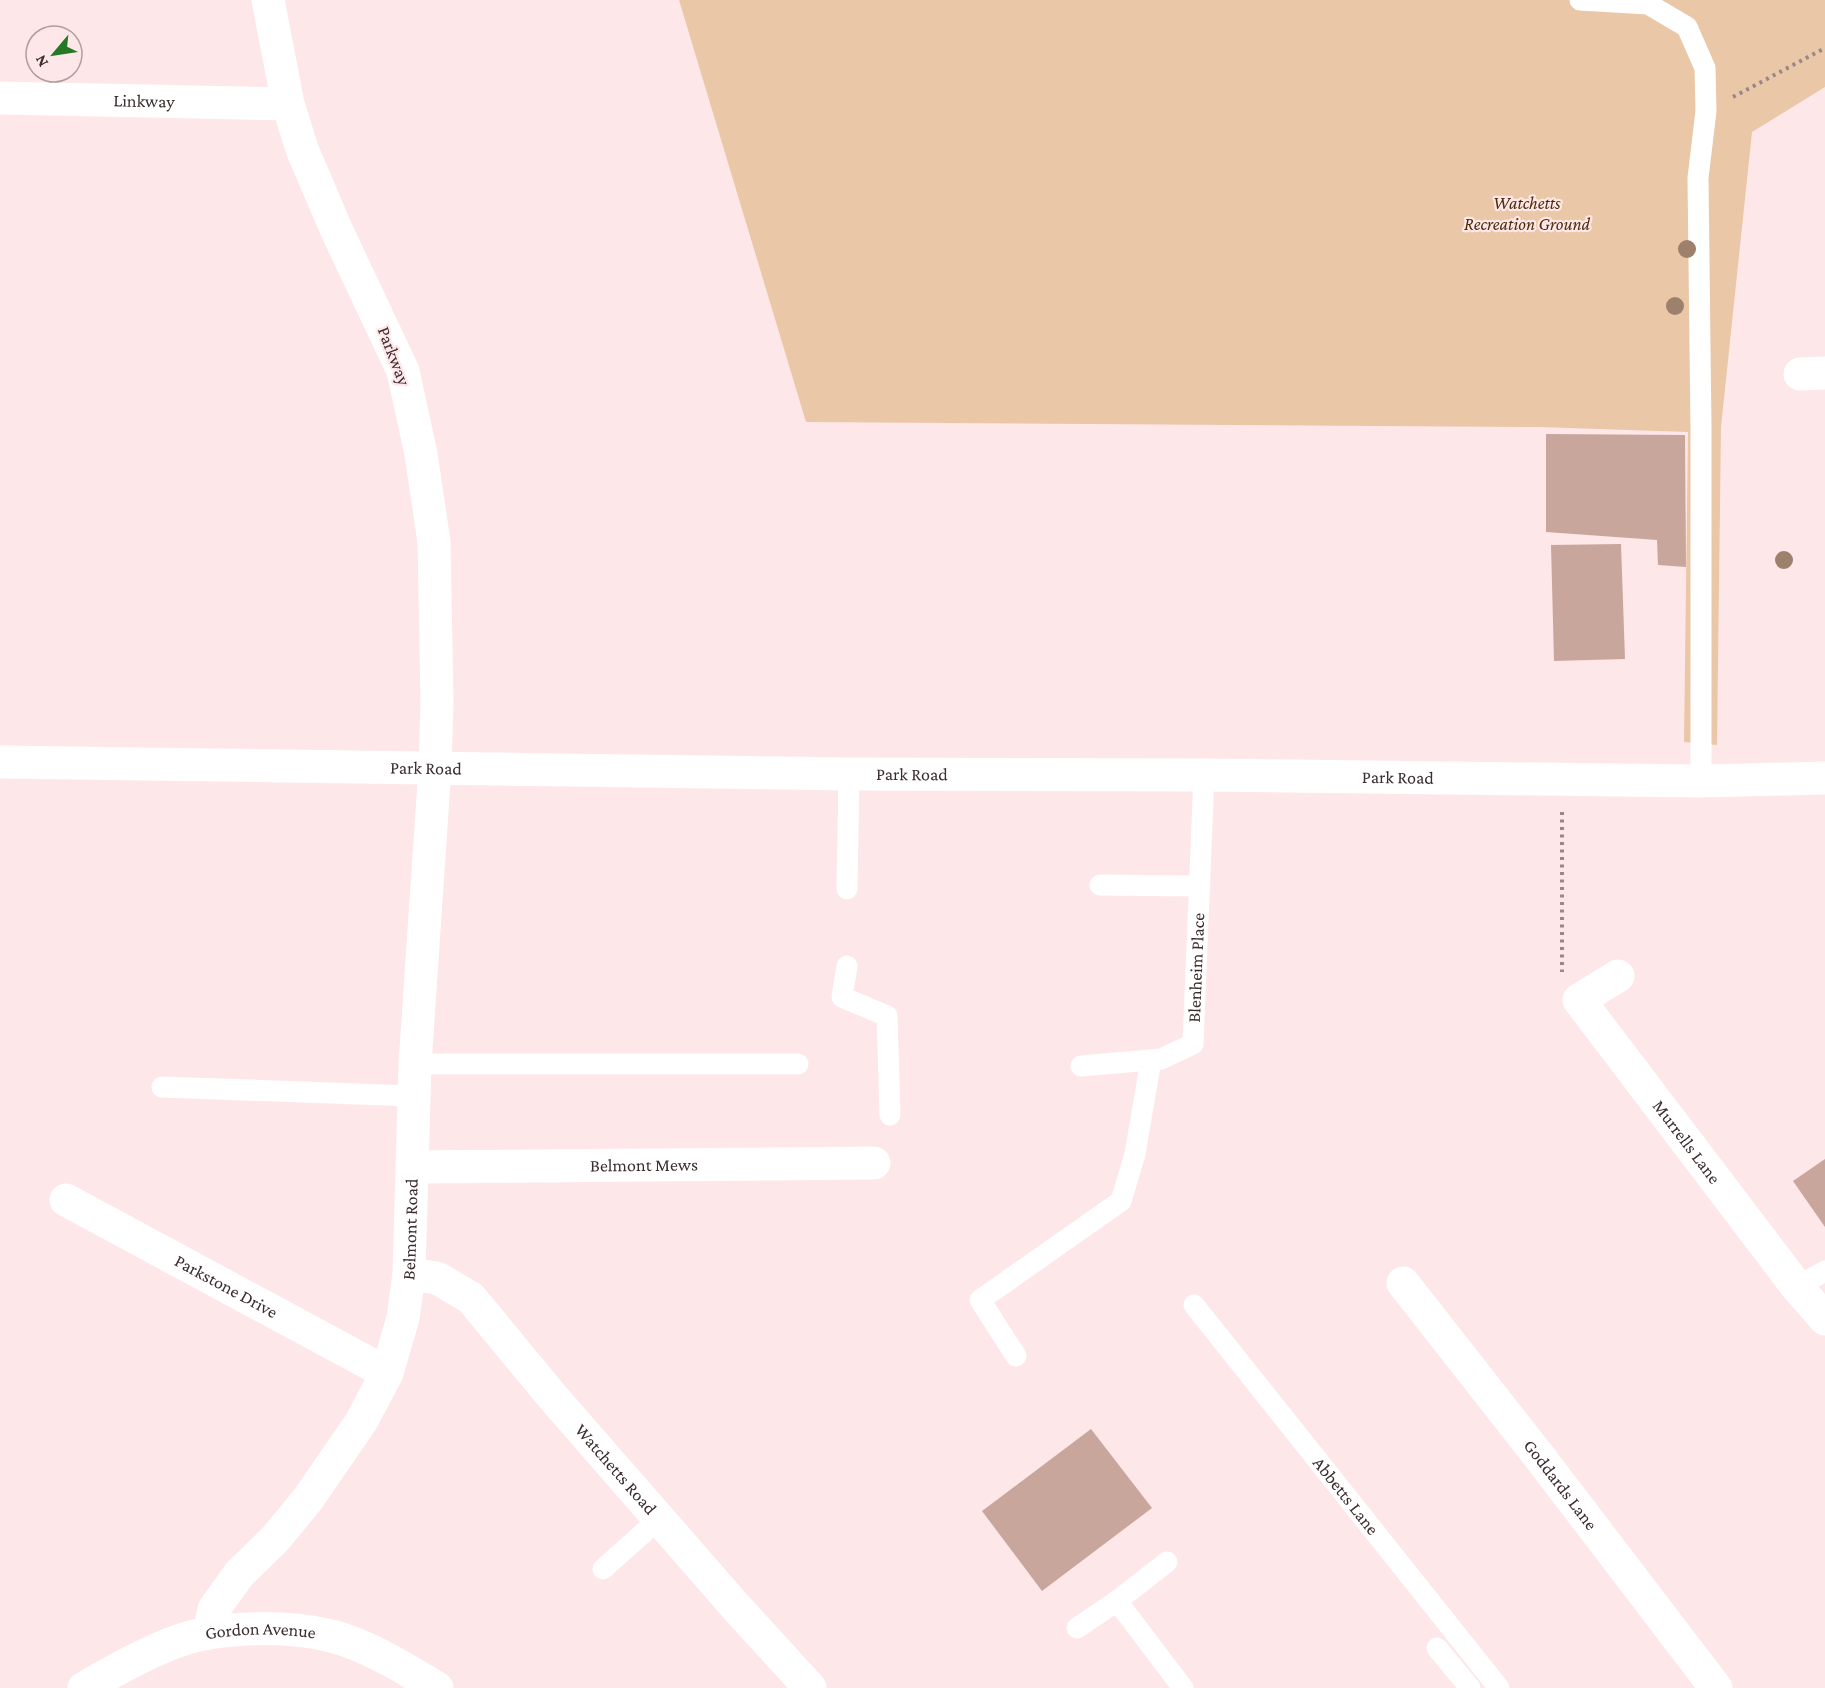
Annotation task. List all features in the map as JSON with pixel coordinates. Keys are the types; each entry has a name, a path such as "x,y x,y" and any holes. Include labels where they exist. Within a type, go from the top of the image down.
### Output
{"street":[{"name":"Parkway","path":"268,0 288,104 302,149 336,229 403,371 422,454 434,542 437,701 435,767"},
{"name":"Linkway","path":"0,98 288,104"},
{"name":"Park Road","path":"0,762 849,774 1204,775 1701,767 1825,778"},
{"name":"Belmont Road","path":"209,1632 214,1609 239,1574 275,1539 308,1498 361,1422 387,1372 403,1318 408,1274 413,1167 414,1080 435,767"},
{"path":"1579,1000 1618,976"},
{"name":"Murrells Lane","path":"1579,1000 1797,1287 1825,1320"},
{"name":"Belmont Mews","path":"413,1167 874,1163"},
{"name":"Parkstone Drive","path":"66,1200 387,1372"},
{"name":"Watchetts Road","path":"408,1274 437,1278 471,1298 551,1395 810,1688"},
{"name":"Goddards Lane","path":"1403,1283 1716,1688"},
{"name":"Gordon Avenue","path":"84,1688 125,1665 177,1641 209,1632 269,1629 332,1636 380,1656 437,1688"}],"lane":[{"path":"1580,0 1647,4 1687,27 1704,68 1706,111 1698,178 1701,767"},
{"path":"847,890 849,774"},
{"name":"Blenheim Place","path":"1081,1066 1161,1059 1193,1044 1204,775"},
{"path":"1100,885 1200,886"},
{"path":"847,966 842,997 887,1016 890,1115"},
{"path":"1016,1356 980,1300 1121,1201 1135,1154 1152,1060"},
{"path":"162,1087 414,1080 798,1064"},
{"path":"1797,1287 1825,1271"},
{"name":"Abbetts Lane","path":"1194,1305 1499,1688"},
{"path":"603,1569 659,1519"},
{"path":"1077,1628 1117,1601 1167,1562"},
{"path":"1117,1601 1183,1688"},
{"path":"1437,1648 1470,1688"}],"path":[{"path":"1706,111 1825,48"},
{"path":"1562,811 1562,980 1579,1000"}],"green space":[{"name":"Watchetts Recreation Ground","path":"679,0 1825,0 1825,87 1752,132 1721,427 1717,745 1684,742 1688,432 1539,427 806,422"}],"building":[{"path":"1546,434 1685,435 1686,567 1658,565 1657,540 1546,532"},
{"path":"1621,544 1625,659 1554,661 1551,545"},
{"path":"1825,1159 1825,1227 1793,1181"},
{"path":"1091,1429 1152,1508 1042,1591 982,1511"}]}
